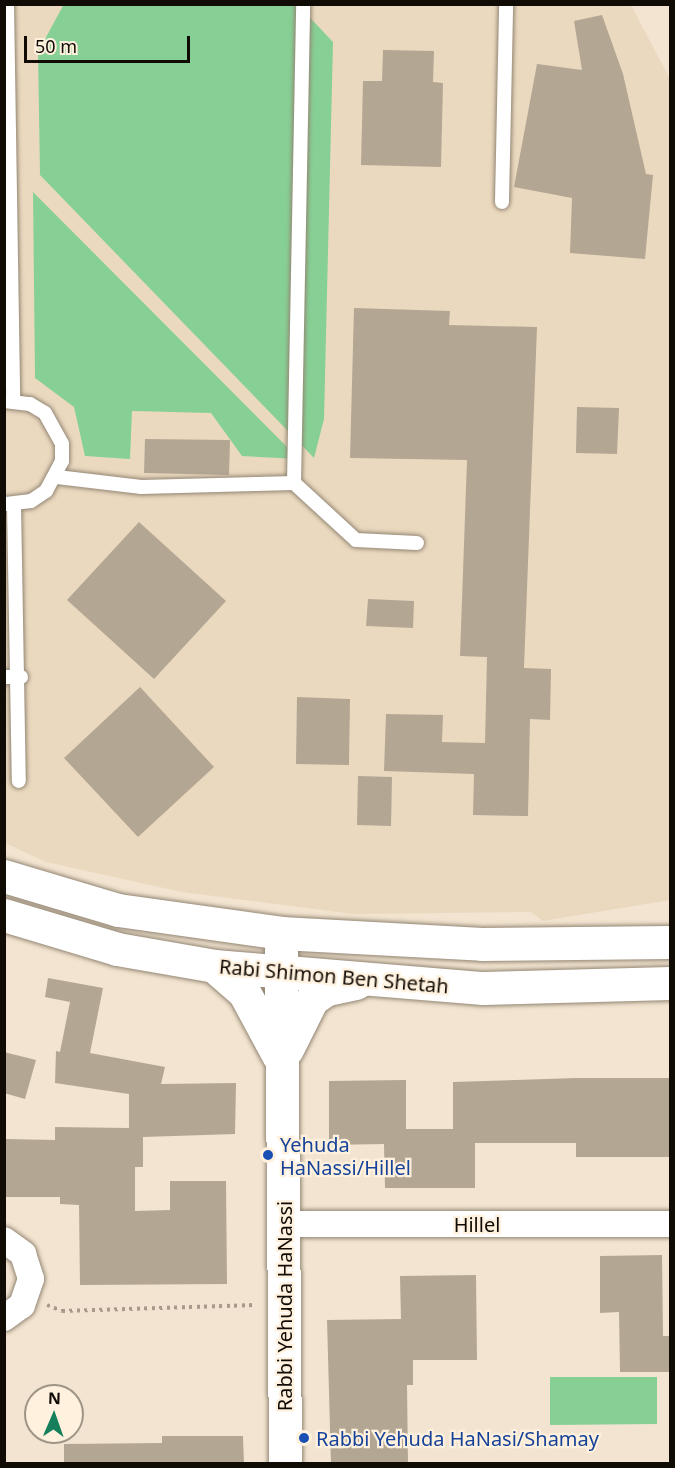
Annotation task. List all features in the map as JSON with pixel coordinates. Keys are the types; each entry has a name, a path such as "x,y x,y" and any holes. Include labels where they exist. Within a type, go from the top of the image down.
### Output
{"street":[{"name":"Rabi Shimon Ben Shetah","path":"4,876 118,910 281,933 482,944 670,942"},
{"name":"Rabi Shimon Ben Shetah","path":"4,915 117,949 214,966 495,988 670,983"},
{"name":"Rabbi Yehuda HaNassi","path":"281,933 285,1464"},
{"path":"214,966 256,1009 282,1071"},
{"path":"282,1071 293,1028 312,999 327,989 379,980"},
{"name":"Hillel","path":"283,1224 670,1224"},
{"path":"4,1240 29,1266 27,1297 4,1318"}],"lane":[{"path":"7,4 9,401 38,409 56,427 62,461 57,477 31,501 9,505 21,677 19,781"},
{"path":"294,483 303,4"},
{"path":"502,202 506,4"},
{"path":"57,477 141,487 294,483 356,540 417,543"},
{"path":"4,677 21,677"}],"path":[{"path":"27,1297 62,1311 284,1304"}],"shaded area":[{"path":"5,5 631,5 670,79 670,900 543,921 531,912 353,914 182,892 46,862 5,843"}],"green space":[{"path":"64,4 298,5 333,42 324,419 314,458 40,175 38,52"},
{"path":"33,192 299,459 242,456 211,413 132,411 130,459 85,456 74,407 35,378"},
{"path":"550,1377 657,1377 657,1424 550,1425"}],"building":[{"path":"602,15 623,74 646,174 653,175 645,259 570,253 572,198 514,187 537,64 582,70 574,21"},
{"path":"383,50 434,51 433,82 443,83 441,167 361,165 363,81 382,81"},
{"path":"354,308 450,311 449,325 537,327 524,668 551,669 550,720 530,719 528,816 473,815 474,774 384,771 386,714 443,715 442,742 485,743 487,657 460,656 467,460 350,458"},
{"path":"577,407 619,408 617,454 576,453"},
{"path":"145,439 230,440 229,475 144,473"},
{"path":"139,522 226,601 154,679 67,600"},
{"path":"368,599 414,601 413,628 366,626"},
{"path":"140,687 214,767 138,837 64,758"},
{"path":"297,697 350,699 349,765 296,764"},
{"path":"358,776 392,777 391,826 357,825"},
{"path":"48,978 103,988 90,1053 165,1067 161,1084 236,1083 235,1134 143,1137 143,1167 135,1167 135,1211 170,1210 170,1181 226,1181 227,1284 80,1285 79,1205 60,1204 60,1197 4,1197 4,1139 55,1140 55,1127 129,1128 129,1094 55,1083 56,1051 60,1052 70,1002 45,997"},
{"path":"4,1052 36,1060 25,1099 4,1093"},
{"path":"669,1078 669,1157 576,1157 576,1143 475,1143 475,1188 385,1188 384,1144 329,1145 329,1081 406,1080 406,1129 453,1129 453,1082"},
{"path":"662,1255 663,1336 670,1336 670,1372 620,1372 619,1312 600,1313 600,1256"},
{"path":"476,1275 477,1360 413,1360 413,1385 407,1385 408,1464 331,1464 327,1320 401,1319 400,1276"},
{"path":"162,1436 243,1436 244,1464 64,1464 64,1444 162,1443"}],"place":[{"name":"Yehuda HaNassi/Hillel","path":"268,1155"},
{"name":"Rabbi Yehuda HaNasi/Shamay","path":"304,1438"}]}
